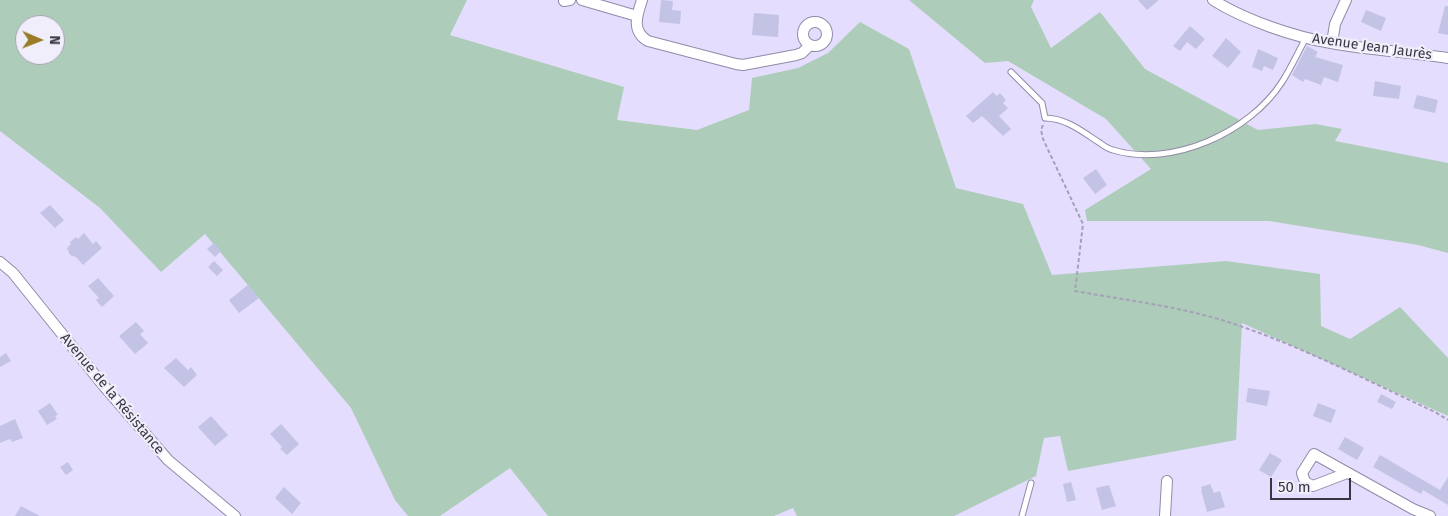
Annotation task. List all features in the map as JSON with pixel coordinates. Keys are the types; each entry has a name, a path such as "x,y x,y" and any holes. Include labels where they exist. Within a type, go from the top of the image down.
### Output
{"street":[{"path":"582,0 637,16"},
{"path":"642,0 637,16 638,31 648,41 743,65 802,54 810,45"},
{"name":"Avenue Jean Jaurès","path":"1213,0 1252,19 1306,38 1448,58"},
{"path":"1332,43 1335,24 1346,0"},
{"name":"Avenue de la Résistance","path":"0,262 13,273 103,385 168,460 235,516"},
{"path":"1347,473 1413,509 1430,516"},
{"path":"1165,516 1167,481"}],"lane":[{"path":"1011,72 1042,103 1046,118 1053,118 1069,124 1111,150 1146,155 1180,152 1224,134 1259,108 1282,83 1306,38"},
{"path":"1022,516 1031,483"}],"path":[{"path":"1046,118 1041,130 1043,139 1083,224 1075,291 1171,308 1224,321 1296,347 1435,412 1448,420"}],"green space":[{"path":"0,0 467,0 450,35 624,87 617,120 697,130 749,110 752,78 798,68 828,53 860,22 909,49 956,188 1023,204 1052,275 1226,261 1320,274 1321,326 1350,339 1400,307 1448,358 1448,416 1242,323 1236,440 1068,471 1060,436 1044,438 1036,476 954,516 797,516 793,508 774,516 548,516 510,468 440,516 408,516 395,500 351,408 205,234 161,272 100,208 0,131"},
{"path":"909,0 1034,0 1031,7 1051,48 1100,12 1145,69 1258,130 1316,124 1342,129 1335,141 1448,163 1448,253 1418,245 1269,221 1087,221 1085,210 1151,169 1106,119 1008,61 985,63"}],"building":[{"path":"661,0 673,1 672,10 681,11 680,24 659,22"},
{"path":"1138,0 1159,0 1147,10"},
{"path":"1445,6 1448,6 1448,35 1438,33"},
{"path":"1366,10 1386,18 1381,31 1361,22"},
{"path":"754,13 779,15 778,37 752,35"},
{"path":"1190,26 1205,39 1196,49 1187,42 1180,51 1173,46"},
{"path":"1226,38 1241,52 1228,68 1212,56"},
{"path":"1307,46 1318,52 1315,57 1343,65 1338,82 1324,77 1321,85 1305,79 1303,82 1292,75"},
{"path":"1258,49 1278,58 1273,70 1264,66 1262,71 1252,67"},
{"path":"1375,81 1401,86 1399,99 1373,96"},
{"path":"993,92 997,96 1000,93 1006,100 1003,103 1008,108 999,116 1011,129 1003,136 982,116 973,123 966,116"},
{"path":"1417,95 1438,100 1435,113 1413,108"},
{"path":"1096,169 1107,185 1095,194 1083,178"},
{"path":"50,205 64,220 55,228 40,213"},
{"path":"84,233 93,244 96,241 102,248 83,265 76,257 70,255 67,248 71,244 70,242 76,237 78,239"},
{"path":"214,243 221,251 215,257 207,249"},
{"path":"214,261 223,270 217,276 208,267"},
{"path":"98,278 114,296 102,307 96,300 99,298 88,286"},
{"path":"248,285 259,298 239,313 229,300"},
{"path":"136,322 144,331 140,334 148,343 135,354 119,336"},
{"path":"6,353 11,361 0,367 0,357"},
{"path":"176,358 188,370 191,367 197,375 184,387 164,368"},
{"path":"1248,388 1270,391 1267,406 1246,402"},
{"path":"1381,394 1396,402 1392,409 1377,402"},
{"path":"50,403 58,415 55,416 57,419 47,425 38,411"},
{"path":"1318,403 1336,410 1331,423 1313,416"},
{"path":"211,416 228,435 215,446 198,427"},
{"path":"15,419 23,438 12,442 10,439 0,443 0,426"},
{"path":"281,424 299,444 287,455 280,449 282,447 270,434"},
{"path":"1345,437 1364,448 1357,460 1338,449"},
{"path":"1270,453 1282,460 1271,477 1259,470"},
{"path":"1380,455 1440,490 1448,477 1448,505 1423,490 1421,494 1373,467"},
{"path":"68,462 73,470 66,475 60,467"},
{"path":"1071,482 1076,500 1067,502 1063,484"},
{"path":"1210,484 1214,493 1220,491 1225,507 1207,512 1201,487"},
{"path":"1109,485 1116,506 1102,510 1096,488"},
{"path":"284,487 301,503 292,514 275,498"},
{"path":"21,506 40,516 15,516"}]}
